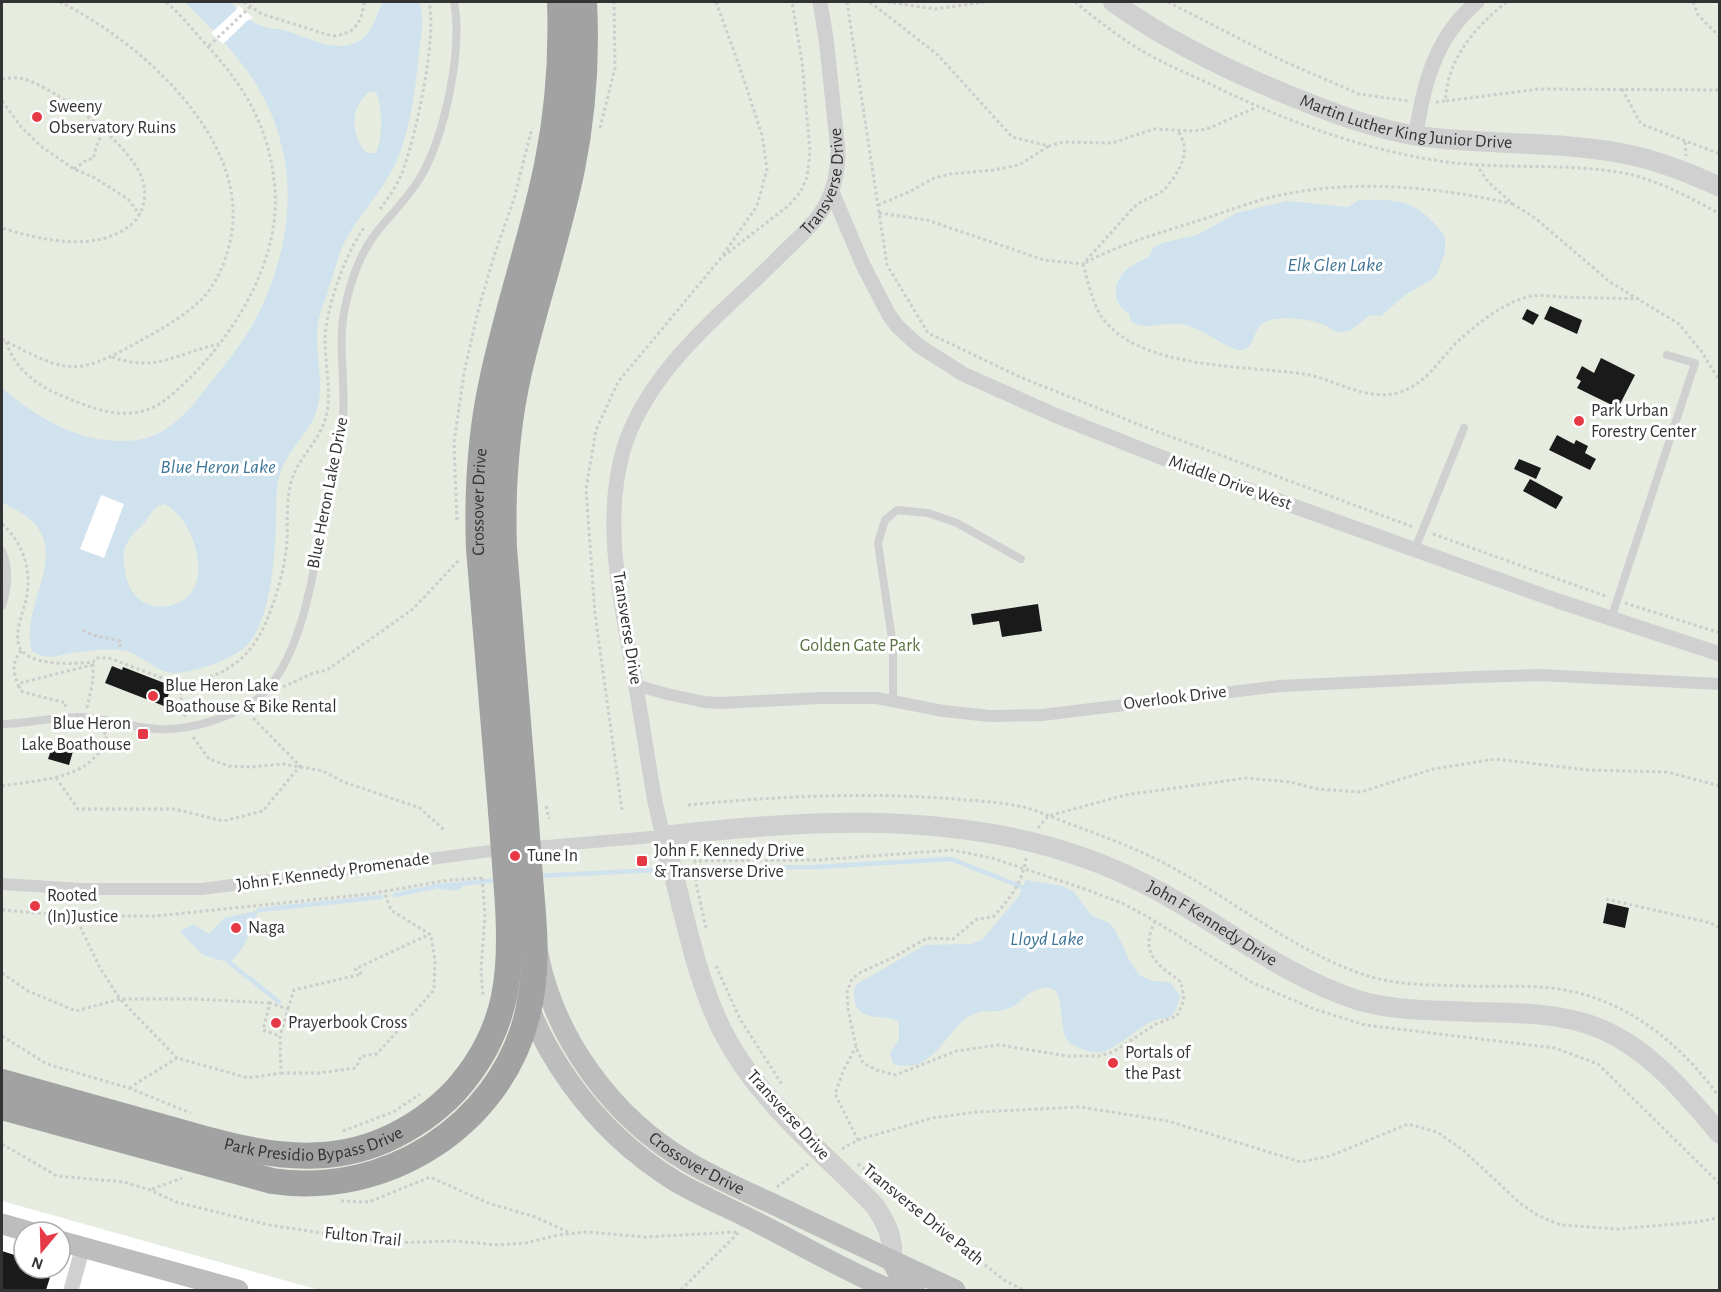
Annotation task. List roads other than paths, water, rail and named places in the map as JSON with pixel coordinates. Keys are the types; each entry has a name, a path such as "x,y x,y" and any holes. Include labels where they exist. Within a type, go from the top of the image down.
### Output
{"highway":[{"name":"Crossover Drive","path":"524,806 480,559 478,511 487,409 496,364 543,184 550,148 559,72 560,2"},
{"name":"Crossover Drive","path":"529,1007 535,964 523,939 510,886 524,806 505,557 503,511 506,453 520,369 575,153 584,73 584,2"},
{"name":"Park Presidio Bypass Drive","path":"2,1082 260,1152 312,1156 335,1155 364,1148 394,1136 422,1119 447,1099 468,1075 492,1036 502,1007 509,975 523,939"},
{"name":"Park Presidio Bypass Drive","path":"2,1107 272,1181 306,1185 347,1181 407,1161 439,1142 467,1119 501,1076 520,1038 529,1007"}],"main road":[{"name":"Crossover Drive","path":"523,939 540,961 559,1016 574,1047 602,1087 636,1124 701,1170 955,1290"},
{"name":"Crossover Drive","path":"529,1007 546,1044 564,1073 584,1101 620,1140 675,1181 891,1290"},
{"path":"72,1244 238,1290"},
{"path":"803,1246 828,1252 864,1267 878,1267 892,1261 901,1278 914,1290"}],"street":[{"name":"Transverse Drive","path":"820,2 838,151 838,165 832,192 826,205 808,228 674,362 651,392 631,429 619,470 614,506 614,528 621,602 654,802 699,970 710,1002 724,1033 740,1059 774,1104 879,1212 891,1238 892,1261"},
{"name":"Martin Luther King Junior Drive","path":"1113,2 1171,41 1251,80 1338,115 1373,126 1416,135 1632,155 1669,166 1719,187"},
{"path":"1416,135 1420,103 1431,66 1443,41 1460,18 1477,2"},
{"name":"Middle Drive West","path":"832,192 863,265 889,315 908,337 947,365 1012,397 1089,430 1611,619 1719,654"},
{"name":"Overlook Drive","path":"635,685 712,703 849,697 893,699 944,711 990,716 1042,715 1280,686 1473,677 1539,675 1719,684"},
{"name":"John F Kennedy Drive","path":"663,836 788,825 901,824 968,828 1028,840 1082,857 1139,880 1288,971 1336,993 1362,1001 1412,1009 1544,1015 1585,1023 1606,1031 1626,1042 1664,1071 1719,1134"},
{"name":"John F. Kennedy Promenade","path":"2,884 82,889 202,889 486,851 663,836"},
{"path":"70,1290 83,1247"}],"lane":[{"name":"Blue Heron Lake Drive","path":"2,724 85,717 156,729 218,718 243,708 267,690 276,678 298,630 316,558 341,435 344,401 342,326 348,296 356,268 368,244 411,192 433,150 453,67 457,25 454,2"},
{"path":"1611,619 1695,363 1667,355"},
{"path":"1415,549 1464,428"},
{"path":"893,699 893,646 878,543 885,520 897,510 928,513 957,523 1021,559"},
{"path":"2,552 7,567 7,578 2,606"}],"water":[{"name":"Blue Heron Lake","path":"185,2 230,2 259,25 287,31 323,44 341,46 350,45 364,38 371,29 383,2 419,2 422,13 421,33 415,91 407,130 399,155 388,177 345,242 321,311 317,336 320,382 318,405 310,424 282,467 279,477 270,587 262,620 255,634 247,645 224,660 176,673 162,670 121,650 95,650 50,657 39,655 32,651 30,635 45,568 46,551 42,536 33,522 2,502 2,388 32,411 64,429 82,435 119,441 138,440 159,433 178,420 194,403 240,345 270,288 283,242 288,194 282,147 275,124 267,104 244,67","holes":["369,92 376,92 381,114 380,138 376,153 366,153 361,146 354,122 358,106","164,504 173,509 188,529 197,554 198,566 194,588 189,595 175,604 158,607 142,601 133,592 126,577 123,556 125,546 131,537 155,508"]},
{"name":"Elk Glen Lake","path":"1359,200 1387,200 1408,204 1417,209 1426,215 1445,236 1445,252 1437,274 1431,280 1405,295 1381,316 1370,315 1351,330 1338,333 1313,321 1295,318 1269,320 1259,327 1247,348 1237,350 1181,324 1142,326 1136,324 1131,321 1129,314 1118,303 1116,290 1120,277 1131,266 1149,257 1153,248 1162,243 1197,235 1237,213 1287,201 1348,207"},
{"name":"Lloyd Lake","path":"1026,880 1063,886 1074,892 1091,915 1109,923 1115,929 1130,962 1139,975 1152,981 1170,982 1180,996 1174,1013 1168,1018 1152,1021 1107,1050 1090,1052 1074,1046 1066,1038 1057,993 1053,989 1039,989 1029,993 1010,1008 976,1013 969,1017 926,1060 906,1066 893,1064 890,1053 899,1039 899,1022 861,1012 854,998 857,984 925,945 971,944 982,940 1019,896"},
{"path":"259,910 244,946 230,963 203,955 180,932 193,924 209,934 224,918"}],"waterway":[{"path":"702,868 816,867 951,859 1022,887"},
{"path":"537,876 656,870"},
{"path":"395,895 438,886 499,880"},
{"path":"443,888 458,888 461,885"},
{"path":"259,910 381,897"},
{"path":"230,963 279,1002"}],"place":[{"name":"Sweeny Observatory Ruins","path":"37,117"},
{"name":"Park Urban Forestry Center","path":"1579,421"},
{"name":"Blue Heron Lake Boathouse & Bike Rental","path":"153,696"},
{"name":"Blue Heron Lake Boathouse","path":"143,734"},
{"name":"Tune In","path":"515,856"},
{"name":"John F. Kennedy Drive & Transverse Drive","path":"642,861"},
{"name":"Rooted (In)Justice","path":"35,906"},
{"name":"Naga","path":"236,928"},
{"name":"Prayerbook Cross","path":"276,1023"},
{"name":"Portals of the Past","path":"1113,1063"}],"park label":[{"name":"Golden Gate Park","path":"860,646"}]}
